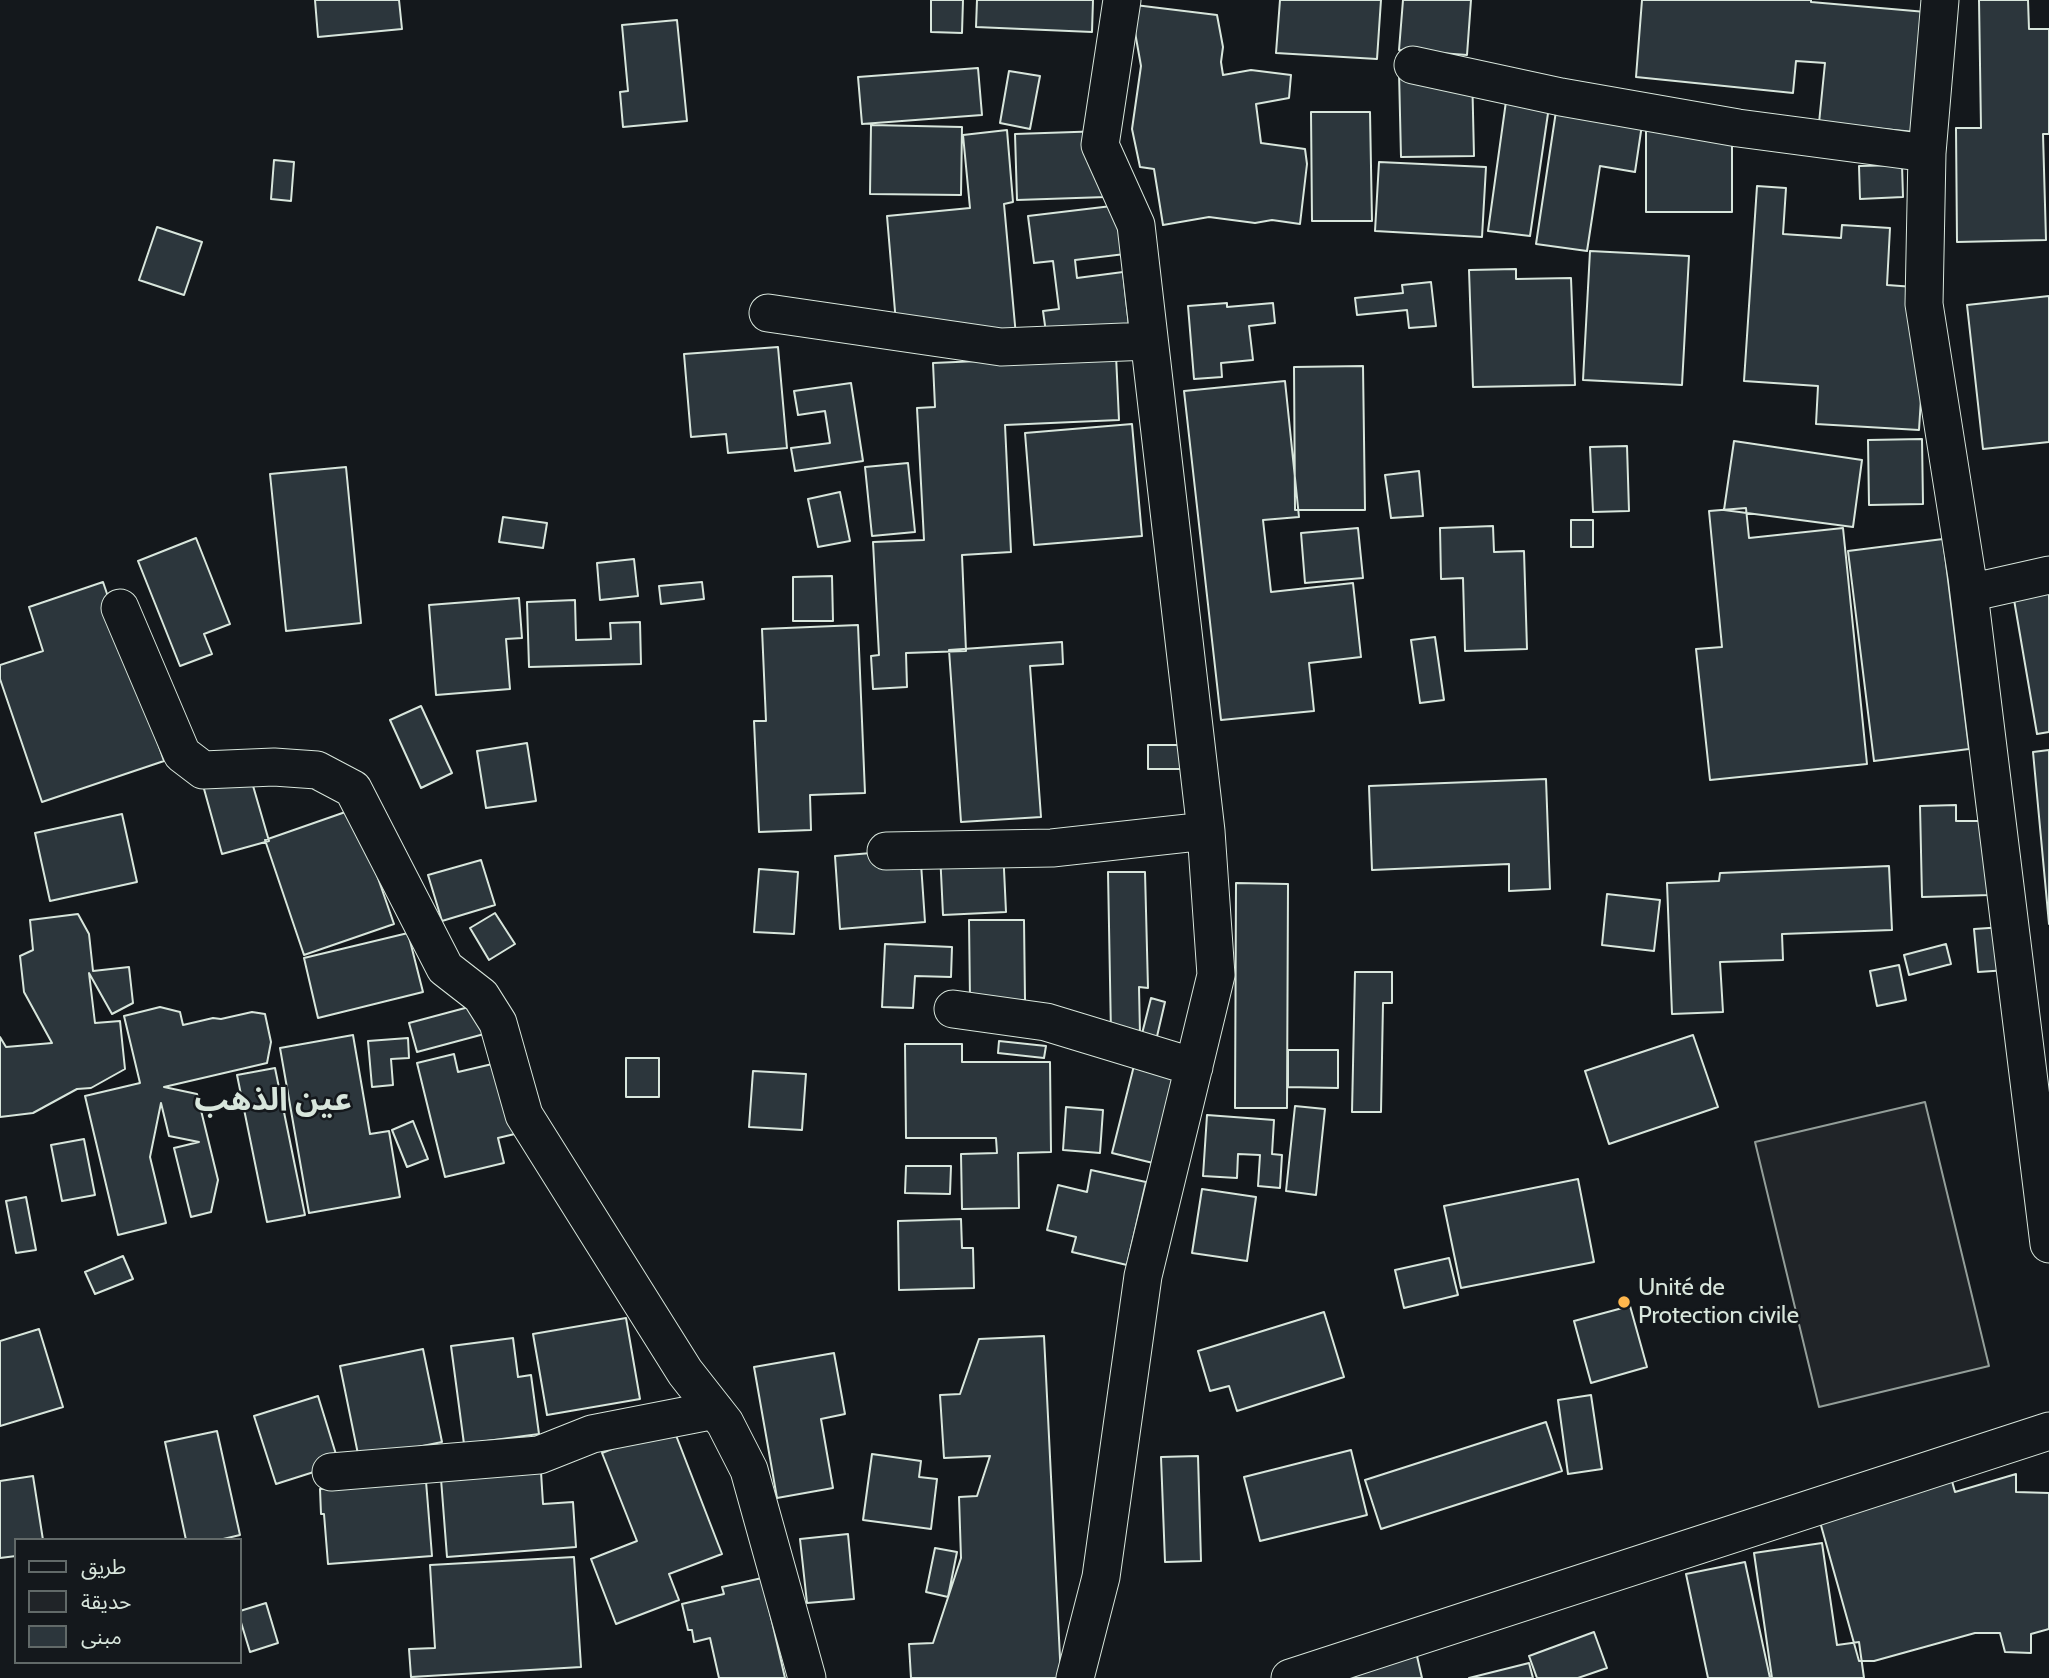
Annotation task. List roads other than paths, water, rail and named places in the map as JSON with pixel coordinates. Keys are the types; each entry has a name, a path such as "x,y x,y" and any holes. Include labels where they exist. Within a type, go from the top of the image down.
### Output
{"street":[{"path":"1075,1678 1101,1577 1143,1276 1216,975 1206,831 1136,226 1100,145 1122,0"},
{"path":"1940,0 1927,153 1924,303 1969,593 2049,1244"},
{"path":"1413,65 1561,97 1711,123 1927,153"},
{"path":"768,313 1001,347 1149,341"},
{"path":"1969,593 2049,575"},
{"path":"120,608 182,754 203,770 274,767 317,770 353,789 445,968 481,996 498,1023 524,1115 685,1373 725,1423 749,1470 807,1678"},
{"path":"886,850 1052,848 1206,831"},
{"path":"953,1009 1046,1022 1194,1067"},
{"path":"331,1472 539,1455 592,1434 715,1410"},
{"path":"1290,1678 2049,1431"}],"place":[{"name":"Unité de Protection civile","path":"1624,1302"}],"district":[{"name":"عين الذهب","path":"273,1101"}]}
